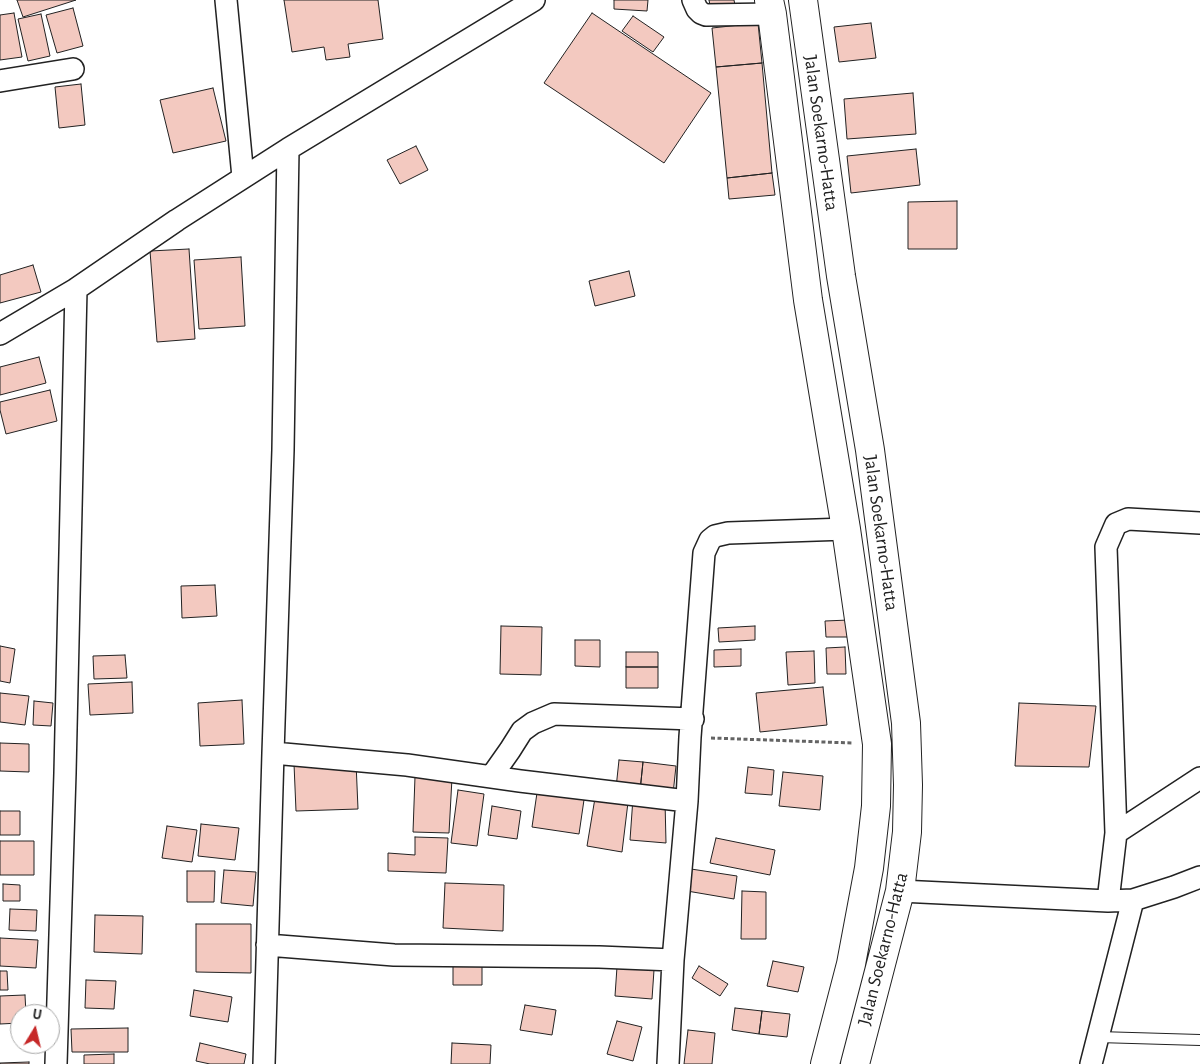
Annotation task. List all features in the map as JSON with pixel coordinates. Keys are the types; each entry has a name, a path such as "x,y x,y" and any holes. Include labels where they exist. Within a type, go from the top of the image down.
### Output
{"main road":[{"name":"Jalan Soekarno-Hatta","path":"803,0 841,276 867,436 906,723 907,832 900,891 854,1064"},
{"name":"Jalan Soekarno-Hatta","path":"771,7 808,300 846,529 877,744 876,806 869,868 851,964 825,1064"},
{"path":"832,441 867,436"}],"street":[{"path":"226,0 243,177"},
{"path":"0,334 76,289 243,177 534,0"},
{"path":"693,0 697,10 706,15 771,7"},
{"path":"0,81 73,69"},
{"path":"264,1064 283,450 288,149"},
{"path":"56,1064 76,289"},
{"path":"1108,901 1116,833 1106,548 1116,524 1128,518 1200,523"},
{"path":"668,1064 673,960 687,801 704,553 710,540 715,536 728,533 846,529"},
{"path":"491,777 522,731 533,722 554,714 692,728"},
{"path":"273,754 407,765 687,801"},
{"path":"1116,833 1200,778"},
{"path":"900,891 1108,901 1133,900 1174,887 1200,876"},
{"path":"1091,1064 1133,900"},
{"path":"267,945 394,954 599,956 673,960"}],"lane":[{"path":"1098,1037 1200,1040"}],"path":[{"path":"692,728 877,744"}],"building":[{"path":"17,0 76,0 23,17"},
{"path":"284,0 378,0 383,39 348,44 350,57 326,60 324,47 292,52"},
{"path":"614,0 648,0 647,11 614,9"},
{"path":"709,0 734,0 735,5 711,10"},
{"path":"73,8 83,46 57,53 46,15"},
{"path":"14,13 22,57 0,60 0,15"},
{"path":"592,13 711,93 664,163 544,83"},
{"path":"41,14 50,56 28,61 18,19"},
{"path":"633,16 664,37 653,52 622,31"},
{"path":"758,23 762,63 716,67 712,28"},
{"path":"871,23 876,58 839,62 834,27"},
{"path":"762,63 772,173 727,178 716,67"},
{"path":"81,84 85,125 59,128 55,87"},
{"path":"213,88 226,141 173,153 160,100"},
{"path":"913,93 916,134 847,139 844,99"},
{"path":"416,146 428,170 400,184 387,160"},
{"path":"916,149 920,185 851,193 847,156"},
{"path":"772,173 775,195 729,199 727,178"},
{"path":"957,201 957,249 908,249 908,202"},
{"path":"189,249 195,339 157,342 150,251"},
{"path":"241,257 245,326 199,329 194,260"},
{"path":"33,265 41,292 0,303 0,275"},
{"path":"629,271 635,296 595,306 589,281"},
{"path":"39,357 46,383 0,395 0,367"},
{"path":"50,390 57,421 6,434 0,402"},
{"path":"215,585 217,616 182,618 181,586"},
{"path":"849,620 849,637 826,637 825,621"},
{"path":"501,626 542,627 541,675 500,674"},
{"path":"755,626 755,640 719,642 718,628"},
{"path":"575,640 600,640 600,667 575,666"},
{"path":"0,646 15,649 10,683 0,681"},
{"path":"845,647 846,674 827,674 826,648"},
{"path":"741,649 741,666 714,667 714,650"},
{"path":"814,651 815,683 788,685 786,652"},
{"path":"626,652 658,652 658,667 626,667"},
{"path":"125,655 127,678 94,679 93,656"},
{"path":"626,667 658,667 658,688 626,688"},
{"path":"132,682 133,713 90,715 88,684"},
{"path":"823,687 827,725 760,732 756,693"},
{"path":"0,693 29,696 25,725 0,722"},
{"path":"242,700 244,744 200,746 198,703"},
{"path":"34,701 53,703 51,726 33,725"},
{"path":"1019,703 1096,706 1089,767 1015,766"},
{"path":"0,743 29,744 29,772 0,771"},
{"path":"619,760 643,762 640,791 616,788"},
{"path":"356,762 358,809 296,811 294,764"},
{"path":"643,762 676,766 673,794 640,791"},
{"path":"748,767 774,770 772,795 745,793"},
{"path":"783,772 823,776 820,810 779,806"},
{"path":"415,777 452,778 449,833 413,832"},
{"path":"538,786 585,793 579,834 532,827"},
{"path":"458,790 484,794 477,846 451,843"},
{"path":"596,792 629,794 622,852 587,846"},
{"path":"633,798 665,801 666,843 630,840"},
{"path":"492,806 521,811 517,839 488,835"},
{"path":"0,811 20,811 20,835 0,835"},
{"path":"201,824 239,828 235,860 198,856"},
{"path":"167,826 197,830 192,862 162,858"},
{"path":"415,837 448,838 446,873 388,871 388,853 415,855"},
{"path":"716,838 775,850 770,875 710,863"},
{"path":"0,841 34,841 34,875 0,875"},
{"path":"691,869 737,876 734,899 687,891"},
{"path":"224,870 256,872 253,906 221,903"},
{"path":"187,871 215,871 214,902 187,902"},
{"path":"445,883 504,885 503,931 443,928"},
{"path":"3,884 20,885 20,901 3,901"},
{"path":"742,891 766,892 766,939 741,939"},
{"path":"10,909 37,910 36,931 9,930"},
{"path":"95,915 143,916 142,954 94,952"},
{"path":"196,924 251,924 251,973 196,972"},
{"path":"0,938 38,940 36,968 0,966"},
{"path":"453,961 482,961 482,985 453,985"},
{"path":"773,961 804,967 798,992 767,986"},
{"path":"699,966 728,984 720,996 692,978"},
{"path":"617,967 654,970 652,999 615,996"},
{"path":"0,971 7,971 8,990 0,990"},
{"path":"86,980 116,981 114,1009 85,1008"},
{"path":"194,990 232,997 228,1022 190,1016"},
{"path":"25,995 25,1004 10,1004 10,1024 0,1024 0,996"},
{"path":"525,1005 556,1010 552,1035 520,1030"},
{"path":"735,1008 762,1011 759,1034 732,1030"},
{"path":"762,1011 790,1014 787,1037 759,1034"},
{"path":"617,1021 642,1027 633,1061 607,1054"},
{"path":"128,1028 128,1052 72,1052 71,1029"},
{"path":"688,1030 715,1033 712,1064 684,1064"},
{"path":"200,1043 246,1054 244,1064 210,1064 196,1061"},
{"path":"452,1043 491,1045 490,1064 451,1064"},
{"path":"114,1054 114,1064 84,1064 84,1055"},
{"path":"29,1062 29,1064 0,1064 0,1063"}]}
